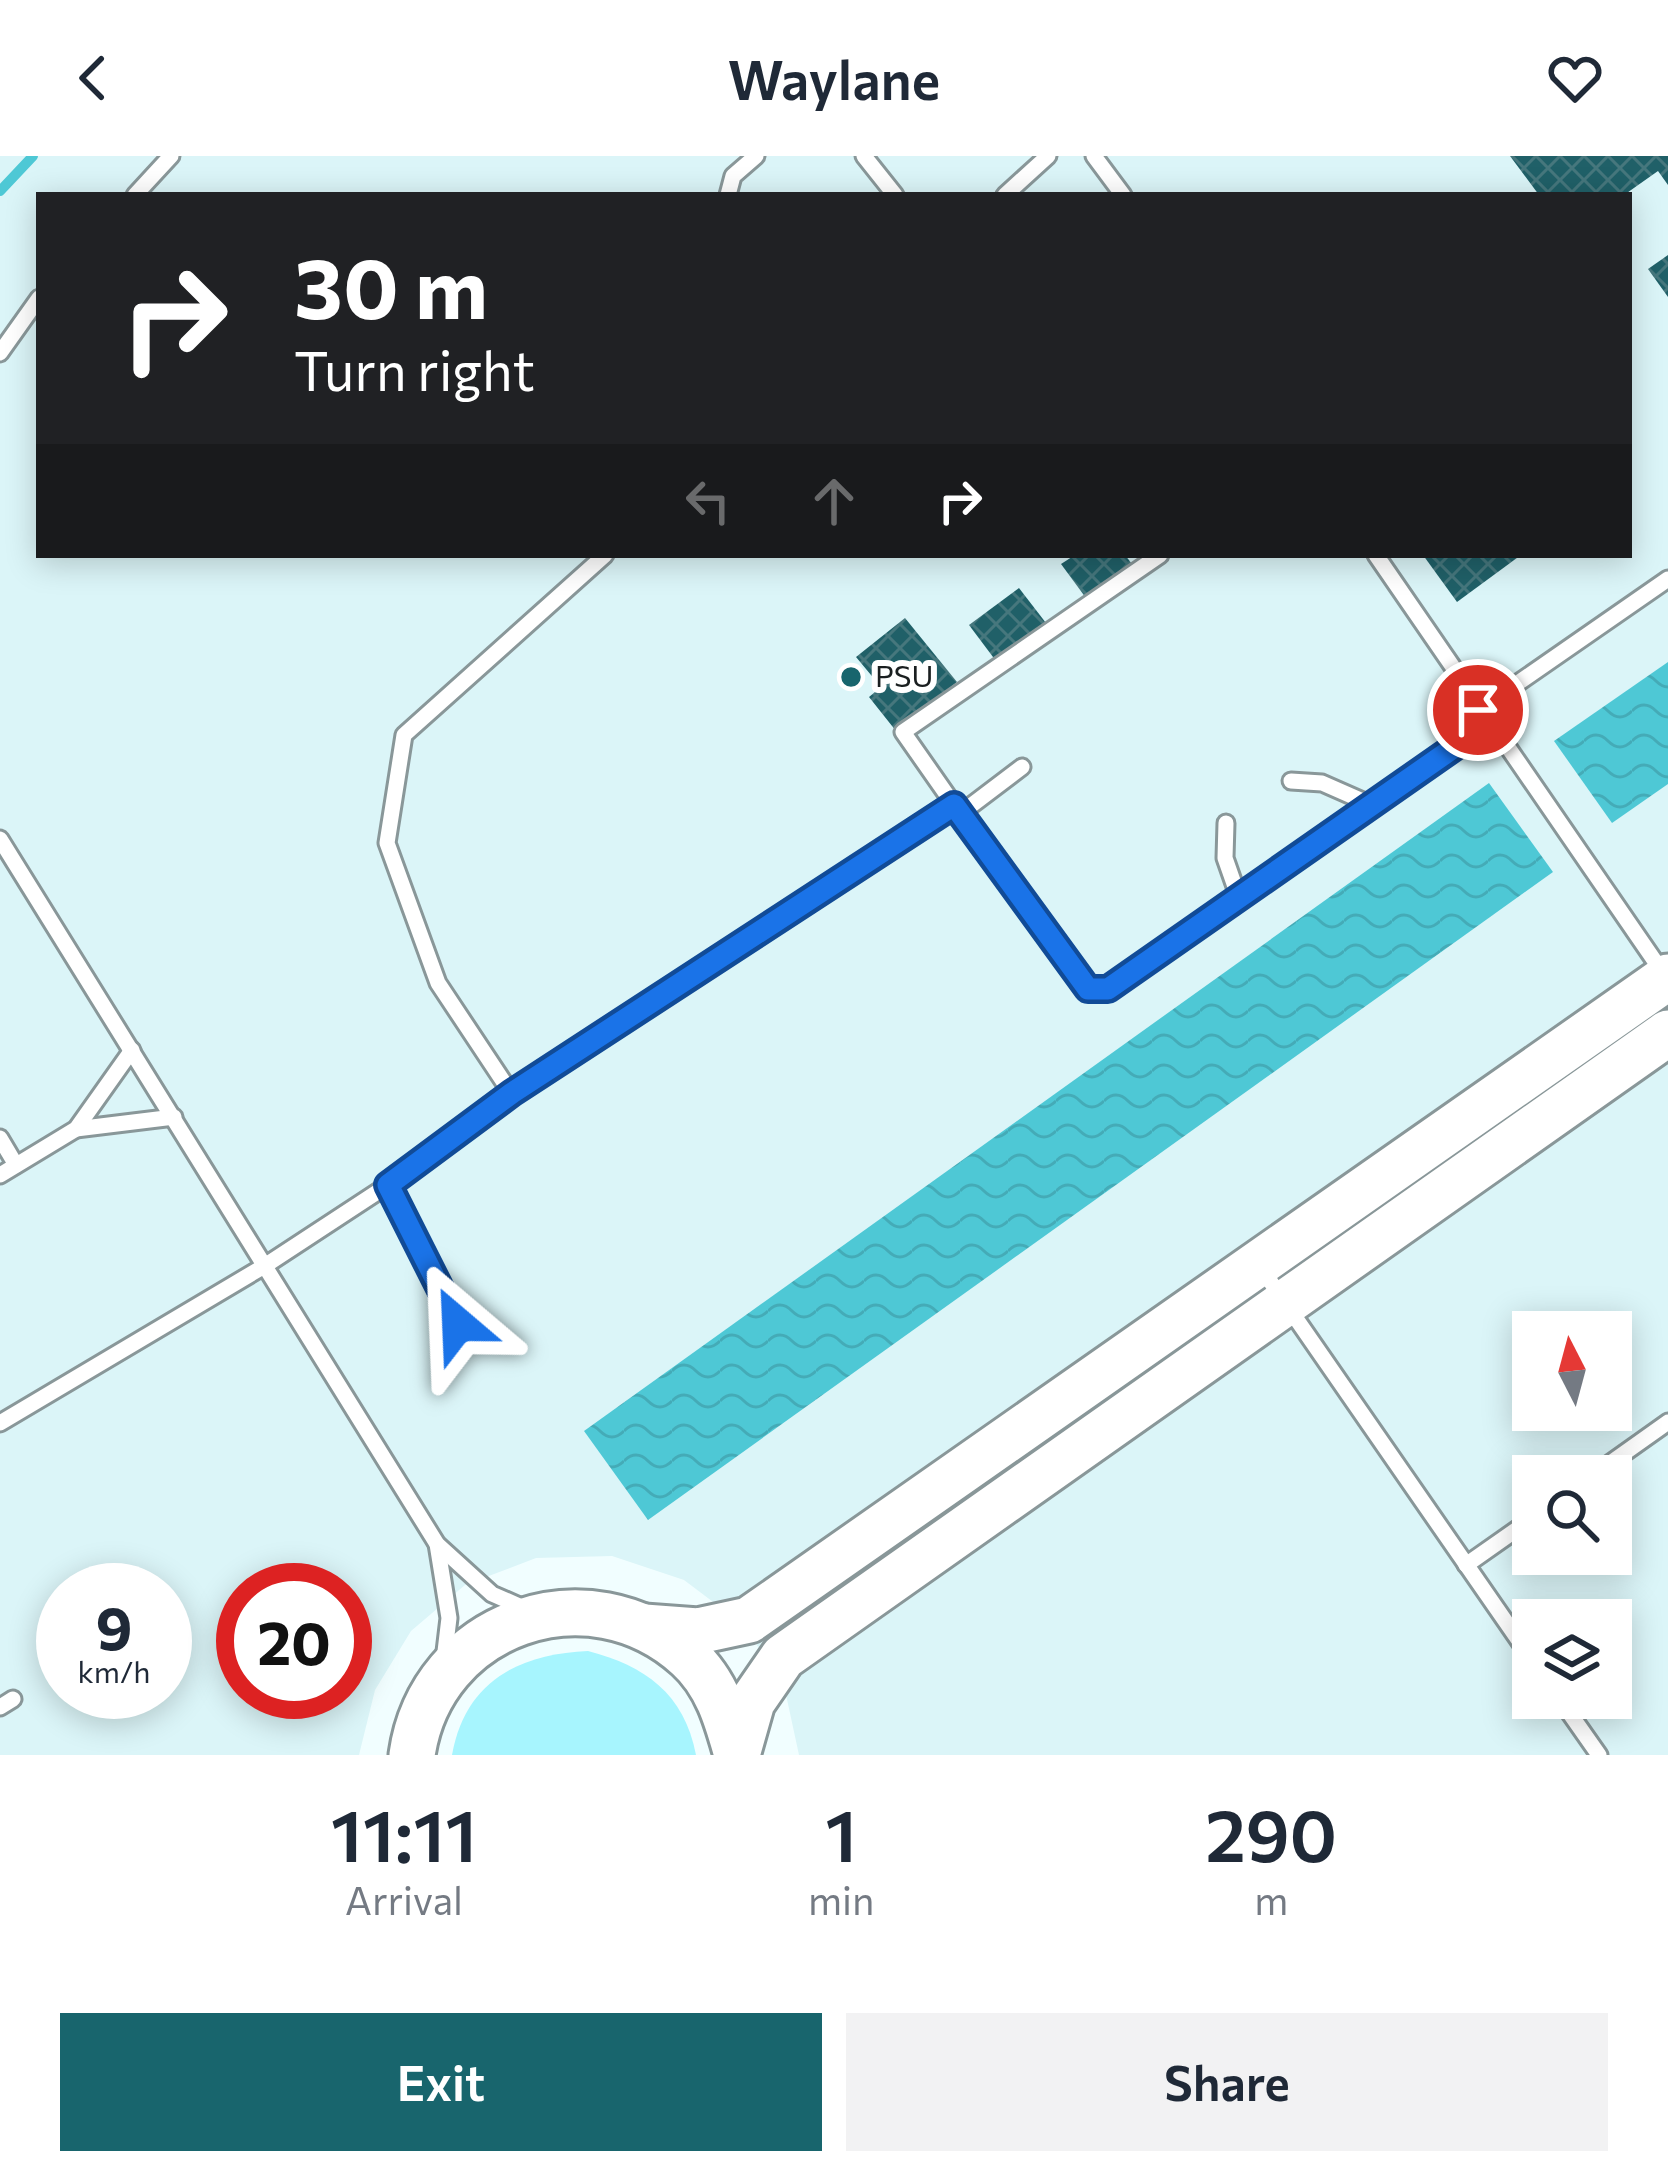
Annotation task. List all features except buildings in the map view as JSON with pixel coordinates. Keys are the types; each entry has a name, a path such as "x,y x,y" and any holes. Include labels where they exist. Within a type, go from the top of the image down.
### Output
{"main road":[{"path":"412,1755 421,1717 437,1686 465,1653 501,1629 542,1614 595,1612 644,1627 698,1631 749,1620 1667,979"},
{"path":"737,1755 752,1702 783,1657 1668,1033"},
{"path":"644,1627 690,1658 722,1702 737,1755"}],"lane":[{"path":"138,192 171,156"},
{"path":"729,192 733,176 756,156"},
{"path":"864,156 893,192"},
{"path":"1008,192 1048,156"},
{"path":"1094,156 1121,192"},
{"path":"0,353 36,302"},
{"path":"512,1093 438,983 387,843 404,735 602,558"},
{"path":"1156,558 903,732 1088,989 1108,989 1372,805 1668,579"},
{"path":"1378,558 1667,979"},
{"path":"0,1423 266,1265 388,1185 512,1093 1022,766"},
{"path":"1291,781 1322,783 1372,805"},
{"path":"1226,823 1225,858 1239,898"},
{"path":"0,839 436,1544 492,1594 542,1614"},
{"path":"0,1174 76,1129 133,1050"},
{"path":"76,1129 174,1117"},
{"path":"0,1138 16,1165"},
{"path":"388,1185 458,1324"},
{"path":"1258,1263 1512,1631"},
{"path":"1622,1455 1668,1422"},
{"path":"1466,1565 1512,1533"},
{"path":"436,1544 448,1618 448,1647 437,1686"},
{"path":"1574,1719 1599,1755"}],"shaded area":[{"path":"0,156 1668,156 1668,1755 799,1755 785,1690 745,1626 684,1580 612,1556 536,1558 465,1585 411,1631 372,1702 372,1563 216,1563 216,1719 368,1719 359,1755 0,1755"},
{"path":"588,1651 627,1665 659,1685 682,1715 696,1755 452,1755 469,1708 499,1677 539,1658"}],"water":[{"path":"1668,662 1668,784 1612,823 1554,741"},
{"path":"1489,783 1553,872 648,1520 584,1431"}],"waterway":[{"path":"0,191 33,156"}],"place":[{"name":"PSU","path":"851,677"}],"route":[{"path":"458,1324 388,1185 512,1093 954,805 1088,989 1108,989 1489,723 1478,710"}]}
